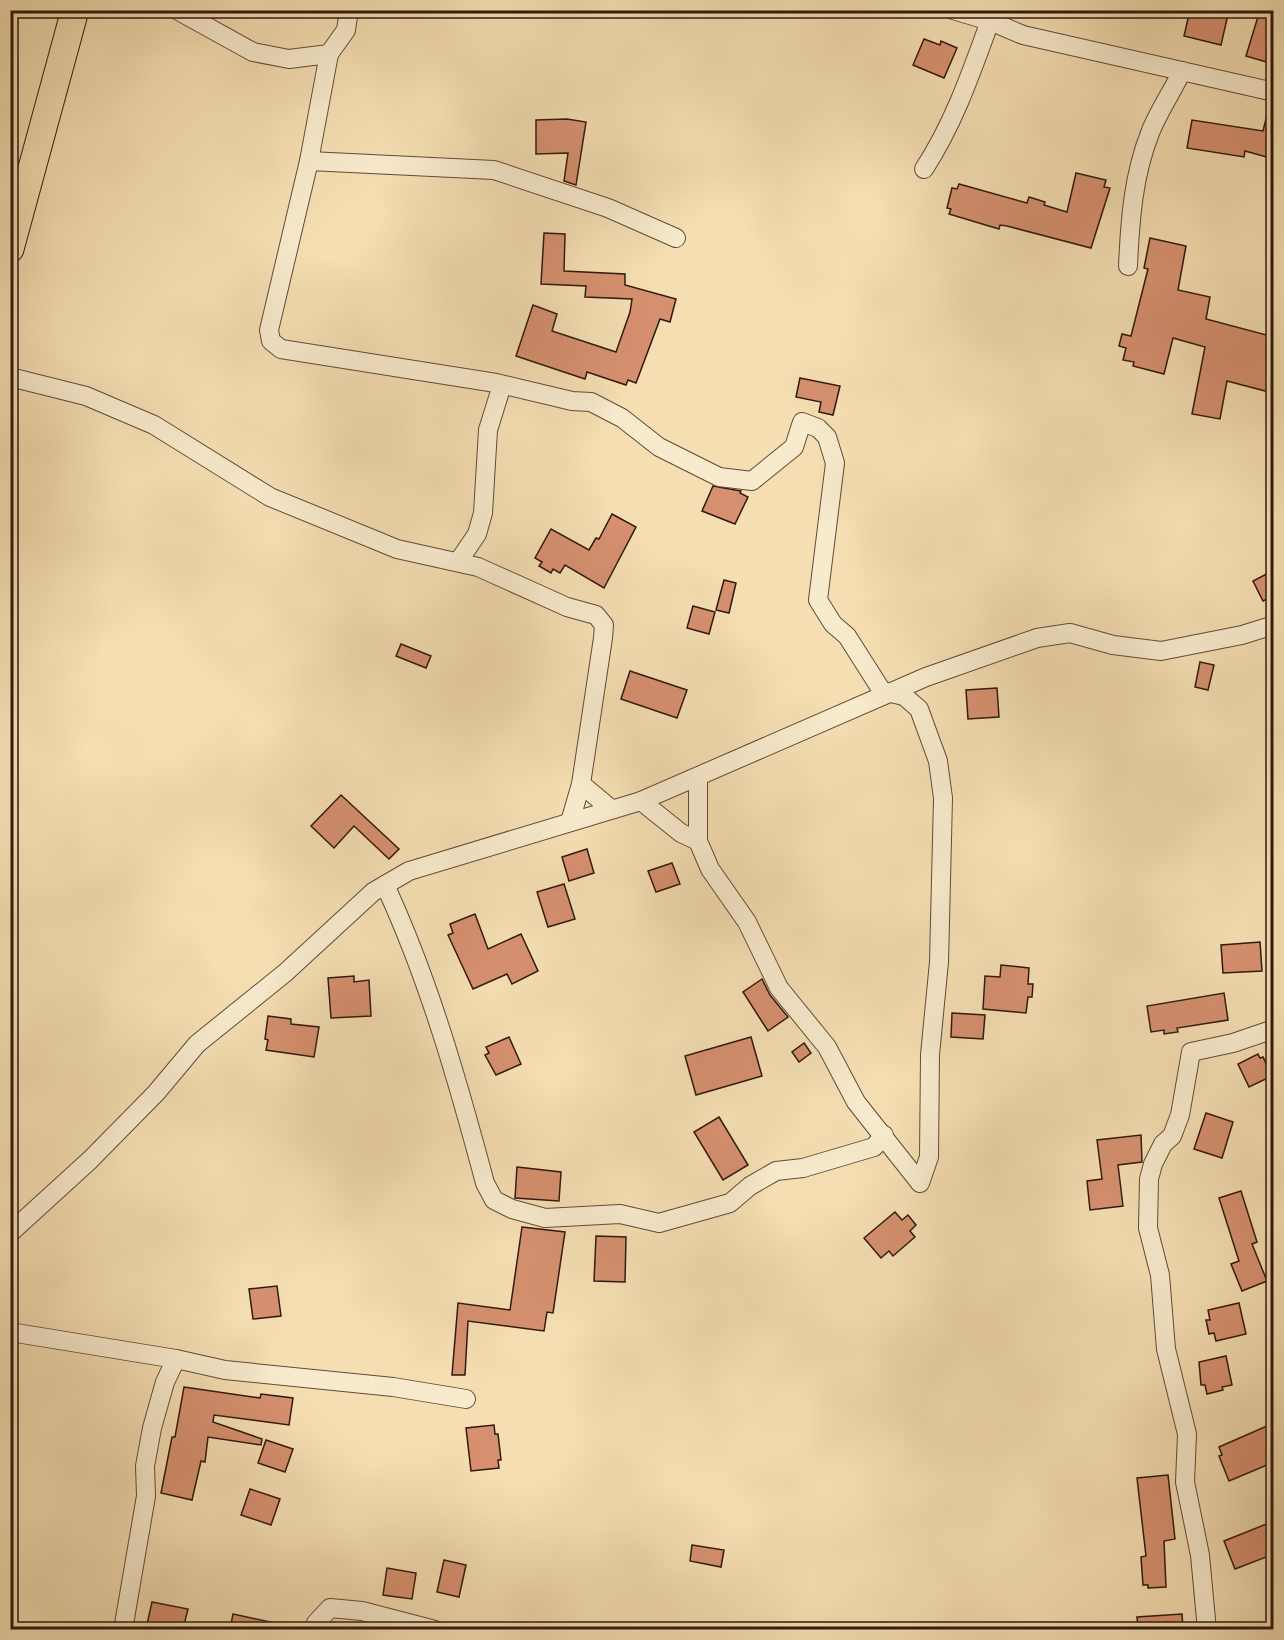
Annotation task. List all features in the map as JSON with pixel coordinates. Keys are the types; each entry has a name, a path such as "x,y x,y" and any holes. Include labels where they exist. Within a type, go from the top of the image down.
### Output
{"highway":[{"path":"10,249 75,10"}],"street":[{"path":"177,10 253,52 289,59 328,54"},
{"path":"349,10 346,30 328,54 309,160 269,330 272,341 280,349 502,385 572,401 591,402 622,418 659,447 719,477 752,480 794,447 802,422 818,428 827,437 835,463 818,600 832,624 847,636 882,692 904,696 919,709 938,761 943,798 939,962 930,1055 929,1157 920,1183 856,1102 827,1047 779,988 747,922 710,868 698,841 698,777"},
{"path":"953,10 990,21 1023,35 1274,92"},
{"path":"924,169 942,142 955,115 990,21"},
{"path":"1128,266 1130,213 1140,168 1150,132 1182,71"},
{"path":"309,160 494,170 608,208 676,238"},
{"path":"10,377 86,396 154,425 270,498 397,549 478,567 567,608 596,615 604,625 581,784 570,822"},
{"path":"458,562 477,534 483,513 488,430 502,385"},
{"path":"10,1233 90,1160 156,1093 197,1044 285,973 374,892 409,871 641,801 889,693 1037,638 1070,633 1113,645 1161,651 1242,635 1274,625"},
{"path":"581,784 611,809"},
{"path":"641,801 681,833 698,841"},
{"path":"385,885 419,967 444,1042 485,1183 494,1200 512,1209 545,1218 620,1214 659,1223 730,1203 776,1171 803,1168 873,1147 884,1135"},
{"path":"1207,1629 1200,1555 1185,1482 1187,1434 1168,1359 1160,1275 1148,1228 1149,1179 1153,1164 1164,1144 1172,1136 1180,1115 1191,1052 1233,1043 1274,1029"},
{"path":"10,1332 176,1359 225,1370 393,1387 466,1399"},
{"path":"123,1629 146,1496 145,1466 152,1428 165,1382 176,1359"},
{"path":"315,1629 316,1623 330,1608 362,1611 435,1629"}],"building":[{"path":"1190,10 1229,10 1221,45 1184,36"},
{"path":"1260,10 1274,10 1274,53 1270,63 1246,56"},
{"path":"924,39 940,45 941,41 957,48 944,78 913,65"},
{"path":"1269,107 1274,107 1274,159 1245,151 1244,157 1187,148 1192,120 1263,131"},
{"path":"567,119 586,122 576,185 564,181 568,153 536,154 536,120"},
{"path":"1076,173 1106,180 1104,187 1110,188 1091,248 1007,226 1000,225 999,229 949,214 951,209 947,208 952,188 957,189 959,184 1027,203 1029,197 1045,202 1044,205 1067,212"},
{"path":"544,233 565,234 564,271 625,274 625,285 676,299 670,322 660,319 636,383 628,380 626,385 587,372 585,379 516,356 533,305 557,314 552,331 616,352 630,312 632,299 585,297 586,286 541,284"},
{"path":"1150,238 1186,246 1178,290 1210,297 1206,319 1274,337 1267,366 1274,367 1269,392 1227,381 1220,419 1192,414 1205,347 1173,338 1164,374 1133,366 1134,362 1123,360 1126,348 1119,346 1122,334 1131,336 1148,269 1144,268"},
{"path":"800,378 840,386 833,415 819,412 821,402 796,397"},
{"path":"713,486 741,491 740,493 748,497 735,524 702,511"},
{"path":"612,514 636,527 604,588 565,565 560,573 553,569 551,573 539,566 542,562 535,558 551,529 589,550 596,538 599,539"},
{"path":"1274,570 1274,596 1263,601 1253,581"},
{"path":"724,580 736,583 729,613 716,610"},
{"path":"693,606 715,612 709,634 687,628"},
{"path":"401,644 431,656 426,668 396,656"},
{"path":"1200,662 1214,665 1208,690 1195,687"},
{"path":"630,671 687,690 677,718 621,699"},
{"path":"997,688 999,717 968,719 966,690"},
{"path":"341,795 399,849 389,859 354,826 334,848 311,826"},
{"path":"587,849 594,873 569,881 562,857"},
{"path":"672,863 680,884 656,892 648,871"},
{"path":"564,884 575,919 548,927 537,892"},
{"path":"475,914 488,949 521,934 538,971 512,984 507,974 473,989 448,935 453,933 450,924"},
{"path":"1260,942 1262,971 1223,973 1221,945"},
{"path":"1001,965 1029,968 1028,984 1033,984 1032,997 1028,997 1026,1013 983,1009 985,976 1000,977"},
{"path":"354,976 354,982 369,980 371,1016 331,1018 328,978"},
{"path":"762,979 770,995 788,1017 768,1031 743,992"},
{"path":"1224,993 1228,1020 1177,1028 1178,1032 1164,1034 1164,1030 1151,1032 1147,1006"},
{"path":"952,1013 985,1015 983,1039 951,1037"},
{"path":"268,1016 291,1019 291,1024 319,1027 314,1057 266,1050"},
{"path":"509,1037 521,1064 496,1075 485,1055 489,1053 486,1047"},
{"path":"751,1037 762,1076 696,1095 685,1056"},
{"path":"804,1043 811,1053 799,1062 792,1052"},
{"path":"1258,1054 1260,1058 1263,1057 1272,1076 1249,1087 1238,1064"},
{"path":"1206,1113 1233,1122 1222,1158 1194,1149"},
{"path":"719,1117 748,1165 723,1180 694,1132"},
{"path":"1141,1135 1142,1162 1118,1165 1123,1206 1090,1210 1087,1181 1102,1179 1097,1140"},
{"path":"517,1167 561,1172 559,1201 515,1198"},
{"path":"1241,1191 1257,1242 1252,1244 1267,1281 1242,1291 1231,1264 1239,1261 1219,1198"},
{"path":"895,1212 902,1220 908,1215 916,1225 910,1231 915,1237 893,1256 889,1251 881,1258 864,1238"},
{"path":"522,1227 565,1232 553,1313 547,1312 544,1331 468,1321 465,1375 452,1375 458,1303 510,1310"},
{"path":"596,1236 626,1237 625,1282 594,1281"},
{"path":"277,1286 281,1316 253,1319 249,1289"},
{"path":"1239,1303 1246,1334 1216,1341 1214,1333 1209,1334 1206,1320 1210,1320 1208,1310"},
{"path":"1226,1356 1232,1385 1207,1394 1205,1385 1201,1385 1199,1362"},
{"path":"184,1387 260,1398 261,1394 293,1398 289,1425 214,1415 213,1422 262,1439 261,1445 208,1437 205,1462 201,1461 192,1500 161,1493 172,1437 175,1437"},
{"path":"494,1425 495,1434 498,1434 501,1460 498,1460 499,1468 471,1471 466,1428"},
{"path":"1267,1426 1274,1442 1274,1462 1229,1481 1219,1456 1222,1455 1219,1447"},
{"path":"266,1440 293,1449 285,1472 258,1463"},
{"path":"1168,1475 1175,1539 1164,1541 1166,1587 1148,1588 1148,1585 1143,1585 1141,1557 1146,1556 1137,1478"},
{"path":"250,1489 280,1499 271,1525 241,1515"},
{"path":"1274,1521 1274,1554 1235,1569 1224,1541"},
{"path":"692,1545 724,1550 721,1567 690,1561"},
{"path":"444,1560 466,1565 459,1597 437,1592"},
{"path":"387,1568 416,1573 412,1599 383,1595"},
{"path":"152,1602 188,1609 183,1629 146,1629"},
{"path":"233,1614 280,1624 280,1629 230,1629"},
{"path":"1182,1614 1183,1629 1138,1629 1137,1617"}]}
